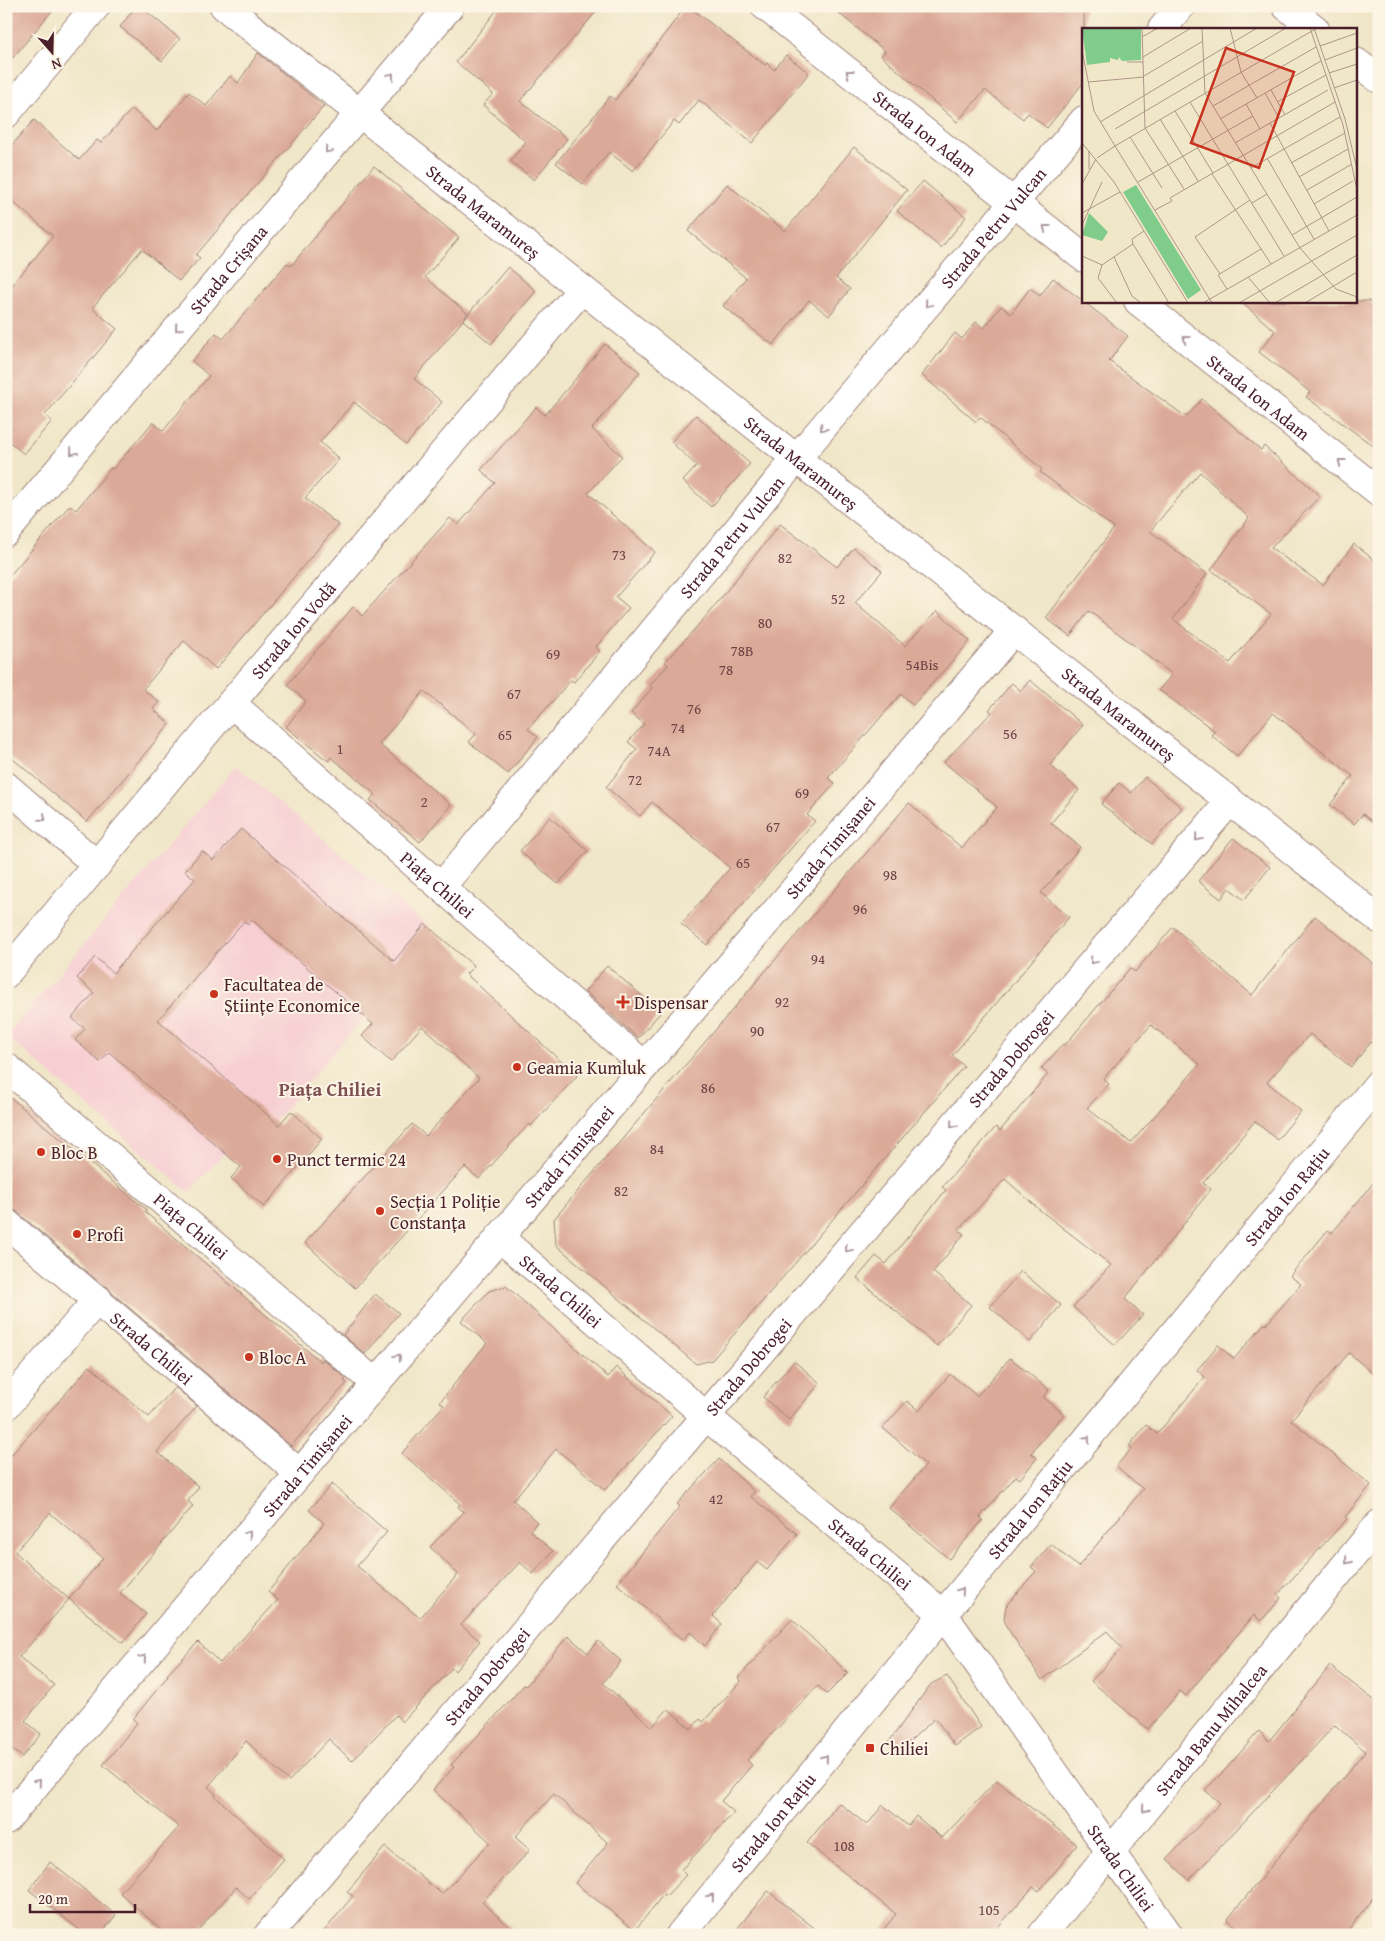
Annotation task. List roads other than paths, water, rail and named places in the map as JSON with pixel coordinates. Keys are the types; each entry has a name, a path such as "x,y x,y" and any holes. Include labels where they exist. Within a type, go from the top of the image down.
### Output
{"street":[{"path":"6,114 96,6"},
{"name":"Strada Maramureș","path":"224,6 1379,919"},
{"name":"Strada Crișana","path":"6,532 450,6"},
{"name":"Strada Ion Adam","path":"765,6 1082,256"},
{"path":"1163,28 1181,6"},
{"path":"1286,6 1314,28"},
{"path":"1358,63 1379,79"},
{"name":"Strada Petru Vulcan","path":"441,887 796,459 1082,122"},
{"name":"Strada Ion Vodă","path":"6,974 582,289"},
{"name":"Strada Ion Adam","path":"1139,302 1379,492"},
{"name":"Strada Timișanei","path":"6,1820 1014,630"},
{"name":"Piața Chiliei","path":"232,703 644,1066"},
{"path":"6,786 97,865"},
{"name":"Strada Dobrogei","path":"268,1935 706,1416 1230,801"},
{"name":"Piața Chiliei","path":"6,1067 375,1383"},
{"name":"Strada Ion Rațiu","path":"680,1935 1379,1083"},
{"name":"Strada Chiliei","path":"6,1223 98,1299 299,1473"},
{"name":"Strada Chiliei","path":"499,1237 706,1416 943,1614 1169,1935"},
{"path":"6,1406 98,1299"},
{"name":"Strada Banu Mihalcea","path":"1042,1935 1379,1524"}],"place":[{"name":"Facultatea de Științe Economice","path":"214,994"},
{"name":"Dispensar","path":"623,1002"},
{"name":"Geamia Kumluk","path":"517,1067"},
{"name":"Bloc B","path":"41,1152"},
{"name":"Punct termic 24","path":"277,1159"},
{"name":"Secția 1 Poliție Constanța","path":"380,1211"},
{"name":"Profi","path":"77,1234"},
{"name":"Bloc A","path":"249,1357"},
{"name":"Chiliei","path":"870,1748"}],"district":[{"name":"Piața Chiliei","path":"330,1089"}]}
